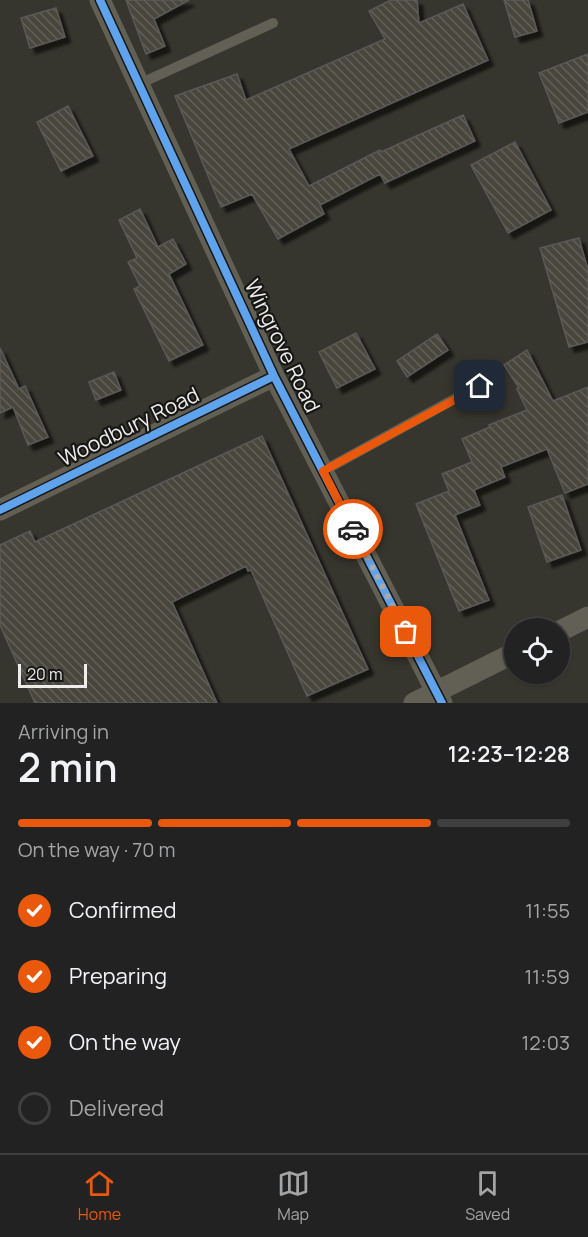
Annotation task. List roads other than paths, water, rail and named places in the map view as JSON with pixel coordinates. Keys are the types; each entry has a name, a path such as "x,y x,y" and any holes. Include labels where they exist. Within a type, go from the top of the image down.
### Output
{"street":[{"name":"Wingrove Road","path":"100,0 274,376 439,698"},
{"name":"Woodbury Road","path":"0,510 274,376"},
{"path":"570,626 588,616"},
{"path":"414,703 439,698 504,659"}],"lane":[{"path":"139,84 273,23"},
{"path":"323,471 480,386"}]}
